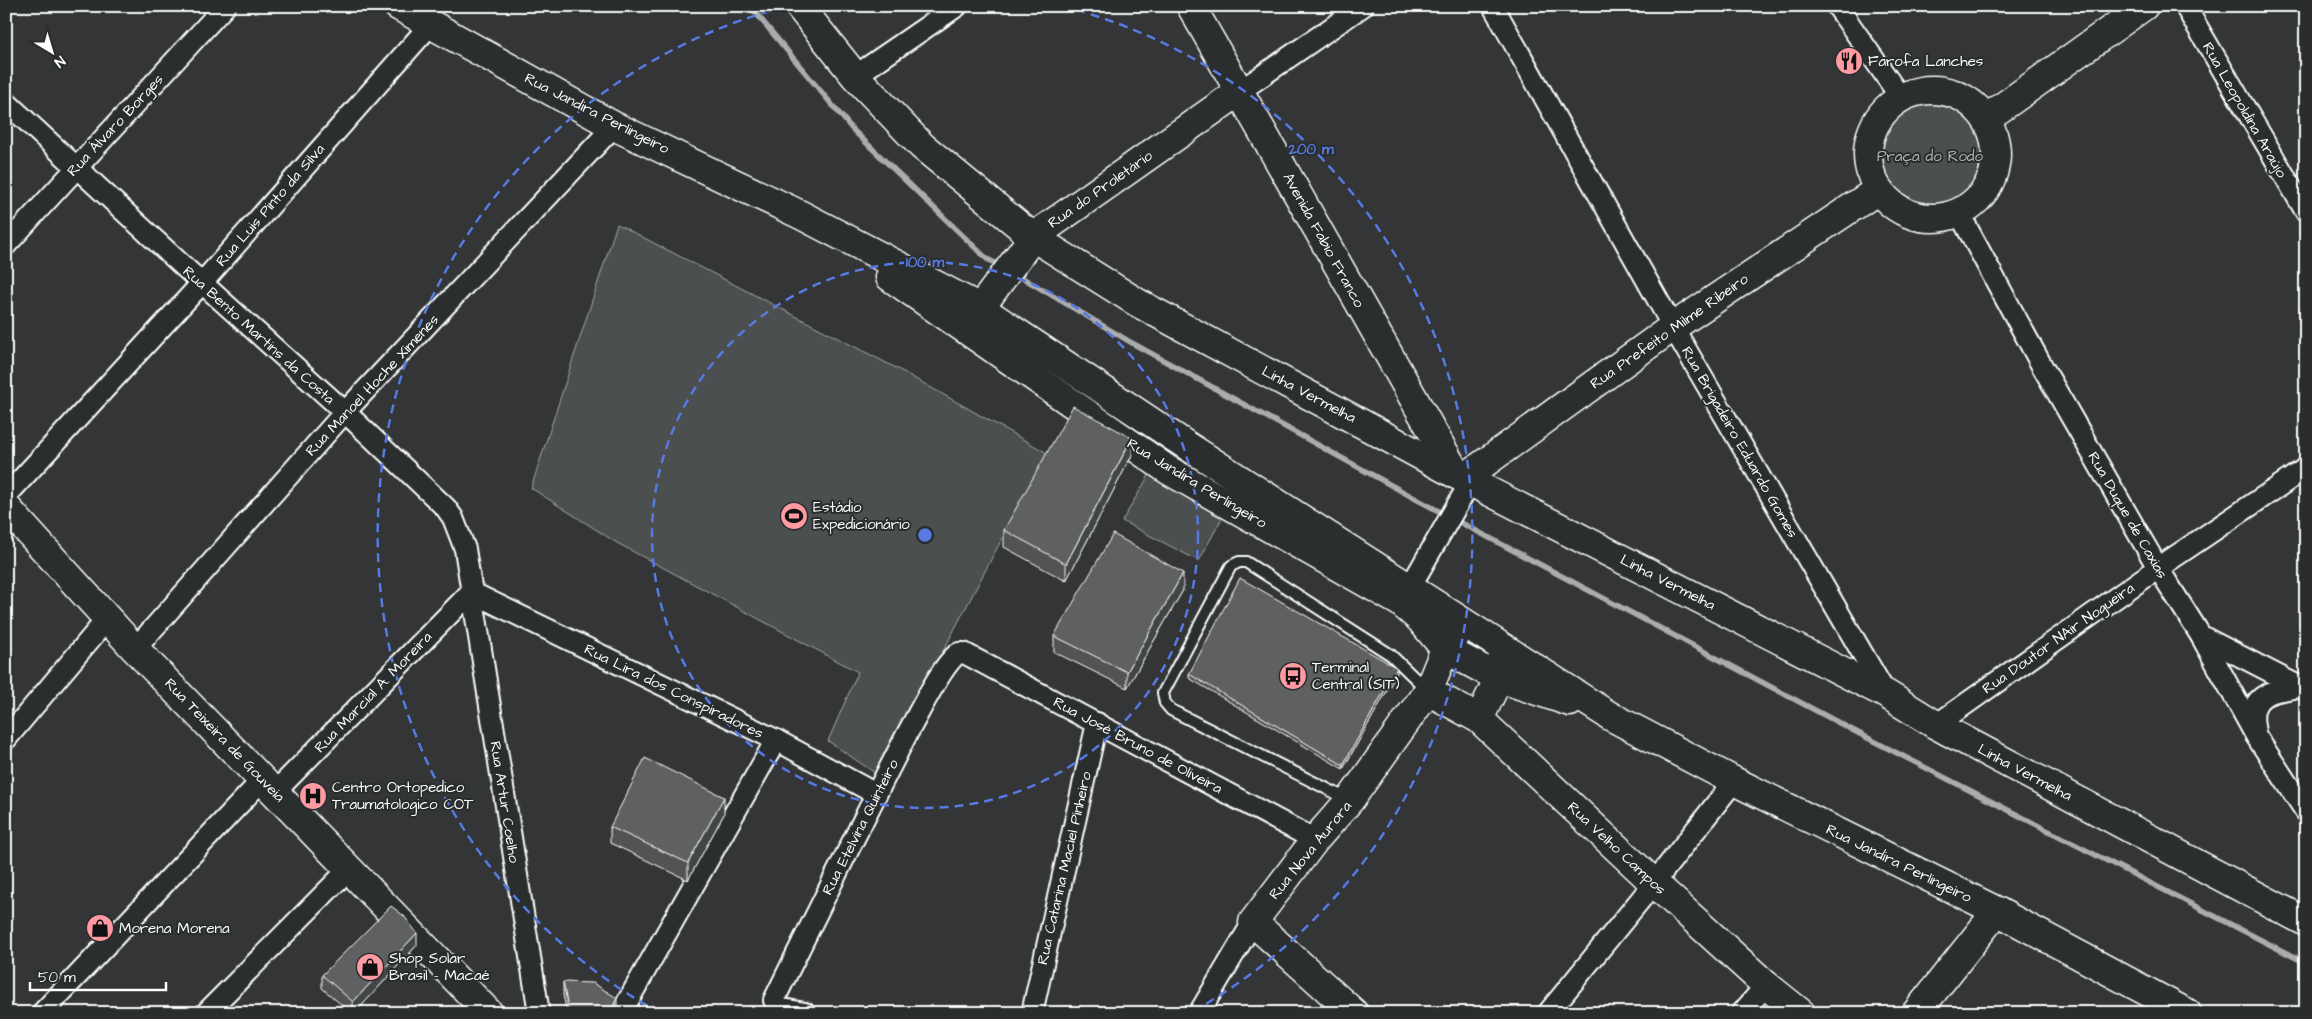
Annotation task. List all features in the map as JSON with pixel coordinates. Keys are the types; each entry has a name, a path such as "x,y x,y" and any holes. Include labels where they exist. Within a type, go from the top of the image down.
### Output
{"main road":[{"name":"Rua Jandira Perlingeiro","path":"398,6 614,126 801,214 980,308 1186,445 1610,716 1734,781 1997,911 2187,1013"},
{"name":"Linha Vermelha","path":"799,6 855,76 922,146 1030,240 1138,302 1464,478 1886,694 1936,725 2306,922"},
{"name":"Avenida Fabio Franco","path":"1190,6 1426,420 1464,478"},
{"path":"1987,118 2144,6"},
{"path":"1941,90 1967,99 1987,118 1995,134 1998,153 1995,172 1981,196 1959,213 1937,218 1914,216 1894,206 1878,190 1868,162 1868,146 1872,132 1884,112 1901,98 1913,92 1941,90"},
{"name":"Rua do Proletário","path":"980,308 1030,240 1240,91"},
{"name":"Rua Prefeito Milme Ribeiro","path":"1464,478 1673,327 1878,190"},
{"name":"Rua Jandira Perlingeiro","path":"801,214 1168,470 1394,598 1420,619 1445,649 1499,678 1610,716"},
{"path":"975,337 974,319 980,308"},
{"path":"1393,440 1413,436 1426,420"},
{"path":"1168,470 1179,462 1186,445"},
{"name":"Rua Teixeira de Gouveia","path":"6,507 135,649 489,1013"},
{"path":"1445,649 1454,637 1469,625"},
{"path":"1479,719 1499,678 1503,647"},
{"name":"Rua Nova Aurora","path":"1253,922 1315,840 1350,800 1428,690 1445,649"},
{"name":"Rua Velho Campos","path":"1428,690 1479,719 1654,883 1766,985 1801,1013"},
{"path":"1916,1013 1997,911"},
{"path":"1253,922 1354,1013"}],"street":[{"name":"Rua Álvaro Borges","path":"6,245 225,6"},
{"path":"855,76 957,6"},
{"path":"1240,91 1363,6"},
{"name":"Rua Brigadeiro Eduardo Gomes","path":"1493,6 1673,327 1886,694"},
{"path":"1838,6 1901,98"},
{"name":"Rua Leopoldina Araújo","path":"2185,6 2306,212"},
{"name":"Rua Luis Pinto da Silva","path":"6,496 202,283 431,24"},
{"name":"Rua Bento Martins da Costa","path":"6,102 345,412 454,518 465,549 471,592"},
{"name":"Rua Manoel Hoche Ximenes","path":"135,649 345,412 614,126"},
{"name":"Rua Duque de Caxias","path":"1959,213 2047,374 2158,568 2201,636 2256,736 2306,812"},
{"name":"Rua Doutor NAir Nogueira","path":"1936,725 2158,568 2306,468"},
{"path":"1410,587 1457,507 1464,478"},
{"name":"Rua Lira dos Conspiradores","path":"471,592 776,740 876,794"},
{"name":"Rua Marcial A. Moreira","path":"42,1013 269,785 471,592"},
{"name":"Rua Artur Coelho","path":"471,592 539,1013"},
{"path":"6,739 107,619"},
{"path":"2201,636 2304,688"},
{"name":"Rua José Bruno de Oliveira","path":"959,653 1097,723 1315,840"},
{"name":"Rua Etelvina Quinteiro","path":"805,1013 781,1010 776,1007 774,1000 876,794 926,699 953,658 959,653"},
{"path":"2256,736 2252,717 2255,704 2263,695 2304,688"},
{"name":"Rua Catarina Maciel Pinheiro","path":"1032,1013 1097,723"},
{"path":"621,1013 776,740"},
{"path":"1548,1013 1734,781"},
{"path":"206,1013 349,869"},
{"name":"Rua Nova Aurora","path":"1199,1013 1253,922"},
{"path":"1742,1013 1766,985"}],"lane":[{"path":"1350,800 1171,710 1165,703 1163,693 1231,566 1239,562 1246,562 1391,656 1428,690"}],"green space":[{"name":"Praça do Rodo","path":"1930,100 1951,104 1970,116 1982,135 1986,156 1982,177 1970,196 1951,208 1930,212 1909,208 1890,196 1878,177 1874,156 1878,135 1890,116 1909,104"},
{"name":"Estádio Expedicionário","path":"617,224 898,369 1047,453 878,775 828,741 858,672 617,543 531,488"},
{"path":"1149,475 1223,516 1199,561 1122,521"}],"building":[{"path":"1073,406 1132,438 1066,564 1004,530"},
{"path":"1113,534 1183,573 1127,672 1054,636"},
{"name":"Terminal Central (SIT)","path":"1240,578 1397,668 1343,765 1189,674"},
{"path":"645,758 724,797 688,863 610,827"},
{"name":"Shop Solar Brasil - Macaé","path":"391,906 404,916 417,933 353,1002 322,975"},
{"path":"563,982 593,983 617,998 610,1013 569,1013"}],"waterway":[{"path":"750,6 853,130 987,259 1001,266"},
{"path":"1016,274 1132,343 1418,500 1858,733 2306,963"}],"place":[{"name":"Farofa Lanches","path":"1849,61"},
{"name":"Estádio Expedicionário","path":"794,516"},
{"name":"Terminal Central (SIT)","path":"1293,676"},
{"name":"Centro Ortopedico Traumatologico COT","path":"313,796"},
{"name":"Morena Morena","path":"100,928"},
{"name":"Shop Solar Brasil - Macaé","path":"370,967"}]}
